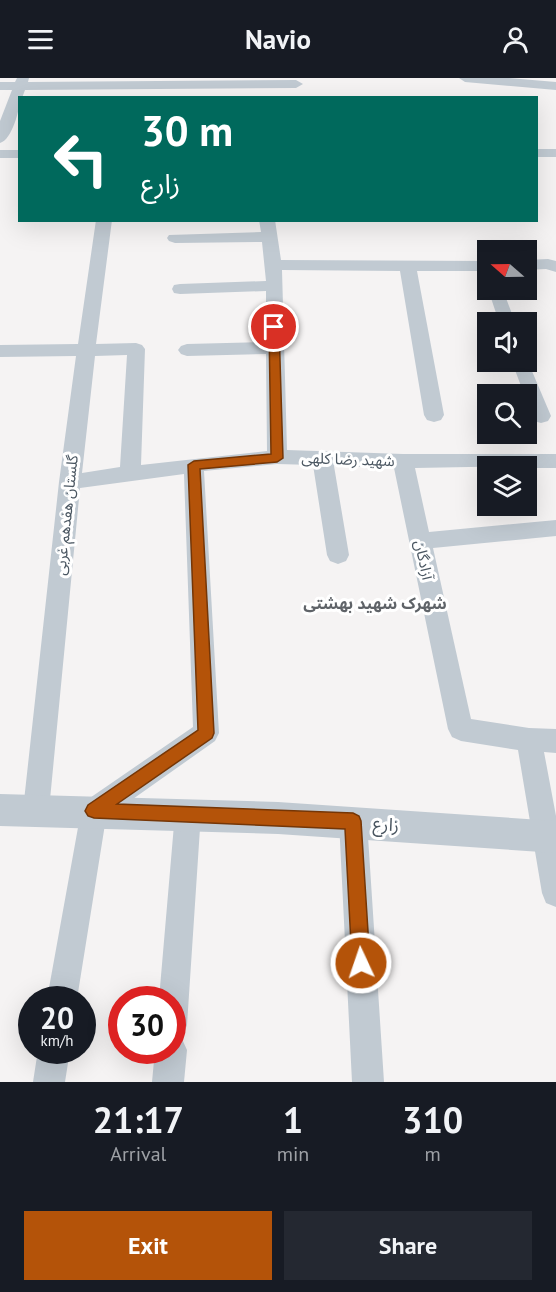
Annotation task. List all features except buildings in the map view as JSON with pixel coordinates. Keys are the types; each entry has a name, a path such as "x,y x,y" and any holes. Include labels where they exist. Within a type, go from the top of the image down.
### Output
{"street":[{"path":"465,78 556,86"},
{"path":"0,86 22,82 128,87 201,87 299,81"},
{"path":"284,96 299,81"},
{"path":"0,139 22,82"},
{"path":"538,153 556,153"},
{"path":"0,154 18,154"},
{"name":"گلستان هفدهم غربی","path":"36,810 69,482 104,222"},
{"path":"175,238 269,229 274,266 277,458"},
{"path":"537,264 548,264 556,267"},
{"path":"274,266 477,267"},
{"path":"408,267 434,415"},
{"path":"180,289 274,286"},
{"path":"187,350 274,348"},
{"path":"0,351 136,350 130,474"},
{"path":"525,372 541,416"},
{"name":"شهید رضا کلهی","path":"69,482 194,465 277,458 556,461"},
{"path":"322,458 338,555"},
{"name":"آزادگان","path":"403,461 461,729 529,740"},
{"path":"64,986 94,811 206,733 194,465"},
{"path":"420,541 556,528"},
{"path":"556,741 529,740 552,836 556,893"},
{"name":"زارع","path":"0,810 188,813 353,821 552,836"},
{"path":"175,986 188,813"},
{"path":"353,821 368,1082"},
{"path":"49,1082 52,1064"},
{"path":"168,1082 170,1064"}],"district":[{"name":"شهرک شهید بهشتی","path":"375,603"}],"route":[{"path":"274,327 277,458 194,465 206,733 94,811 353,821 361,963"}]}
